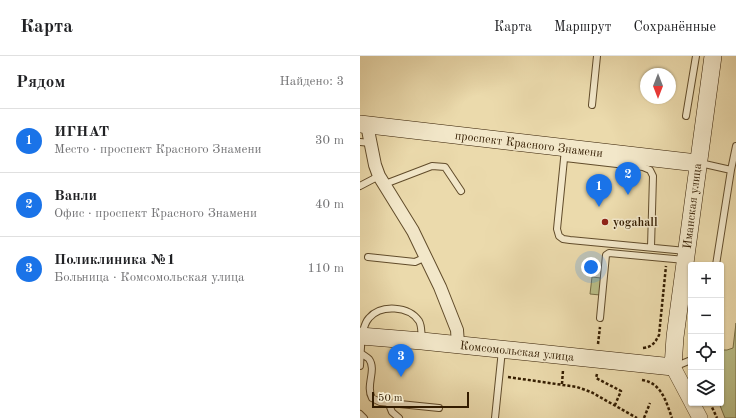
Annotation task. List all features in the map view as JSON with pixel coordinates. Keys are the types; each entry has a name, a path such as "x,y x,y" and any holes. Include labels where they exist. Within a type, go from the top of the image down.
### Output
{"main road":[{"name":"Иманская улица","path":"673,367 674,337 713,56"},
{"name":"проспект Красного Знамени","path":"364,125 640,162 698,163"},
{"name":"Комсомольская улица","path":"361,336 458,344 673,367"}],"street":[{"path":"364,125 365,143 382,180 413,231 440,287 457,330 458,344"},
{"name":"Иманская улица","path":"673,367 688,395"},
{"name":"Иманская улица","path":"694,406 699,418"}],"lane":[{"path":"592,105 597,56"},
{"path":"686,116 696,56"},
{"path":"716,262 730,170 736,146"},
{"path":"565,153 557,229 558,236 563,239 570,240 650,247 685,256"},
{"path":"640,162 650,170 653,176 650,247"},
{"path":"698,163 730,170"},
{"path":"360,186 432,166 444,167 461,192"},
{"path":"600,318 606,255 613,253 667,258 685,256"},
{"path":"368,257 415,262 426,257"},
{"path":"360,366 361,336 365,324 369,318 381,310 397,310 408,312 415,316 420,322 422,341"},
{"path":"496,418 502,349"},
{"path":"361,353 369,359 371,365 369,390 372,398 380,402 439,408"},
{"path":"673,367 688,361"},
{"path":"388,402 392,412 399,418"},
{"path":"360,414 364,418"}],"path":[{"path":"641,348 652,346 656,342 659,335 667,258"},
{"path":"598,344 600,318"},
{"path":"590,343 605,345"},
{"path":"562,384 563,370"},
{"path":"597,374 596,378 621,391 615,405"},
{"path":"499,376 562,384 591,392 637,418"},
{"path":"644,418 650,403"},
{"path":"711,406 717,418"}],"green space":[{"path":"592,277 601,278 600,295 590,294"},
{"path":"736,323 736,418 725,418 720,406 724,406 724,350 733,348"}],"place":[{"name":"Ванли","path":"628,195"},
{"name":"ИГНАТ","path":"599,207"},
{"name":"yogahall","path":"605,222"},
{"name":"Поликлиника №1","path":"401,377"}]}
